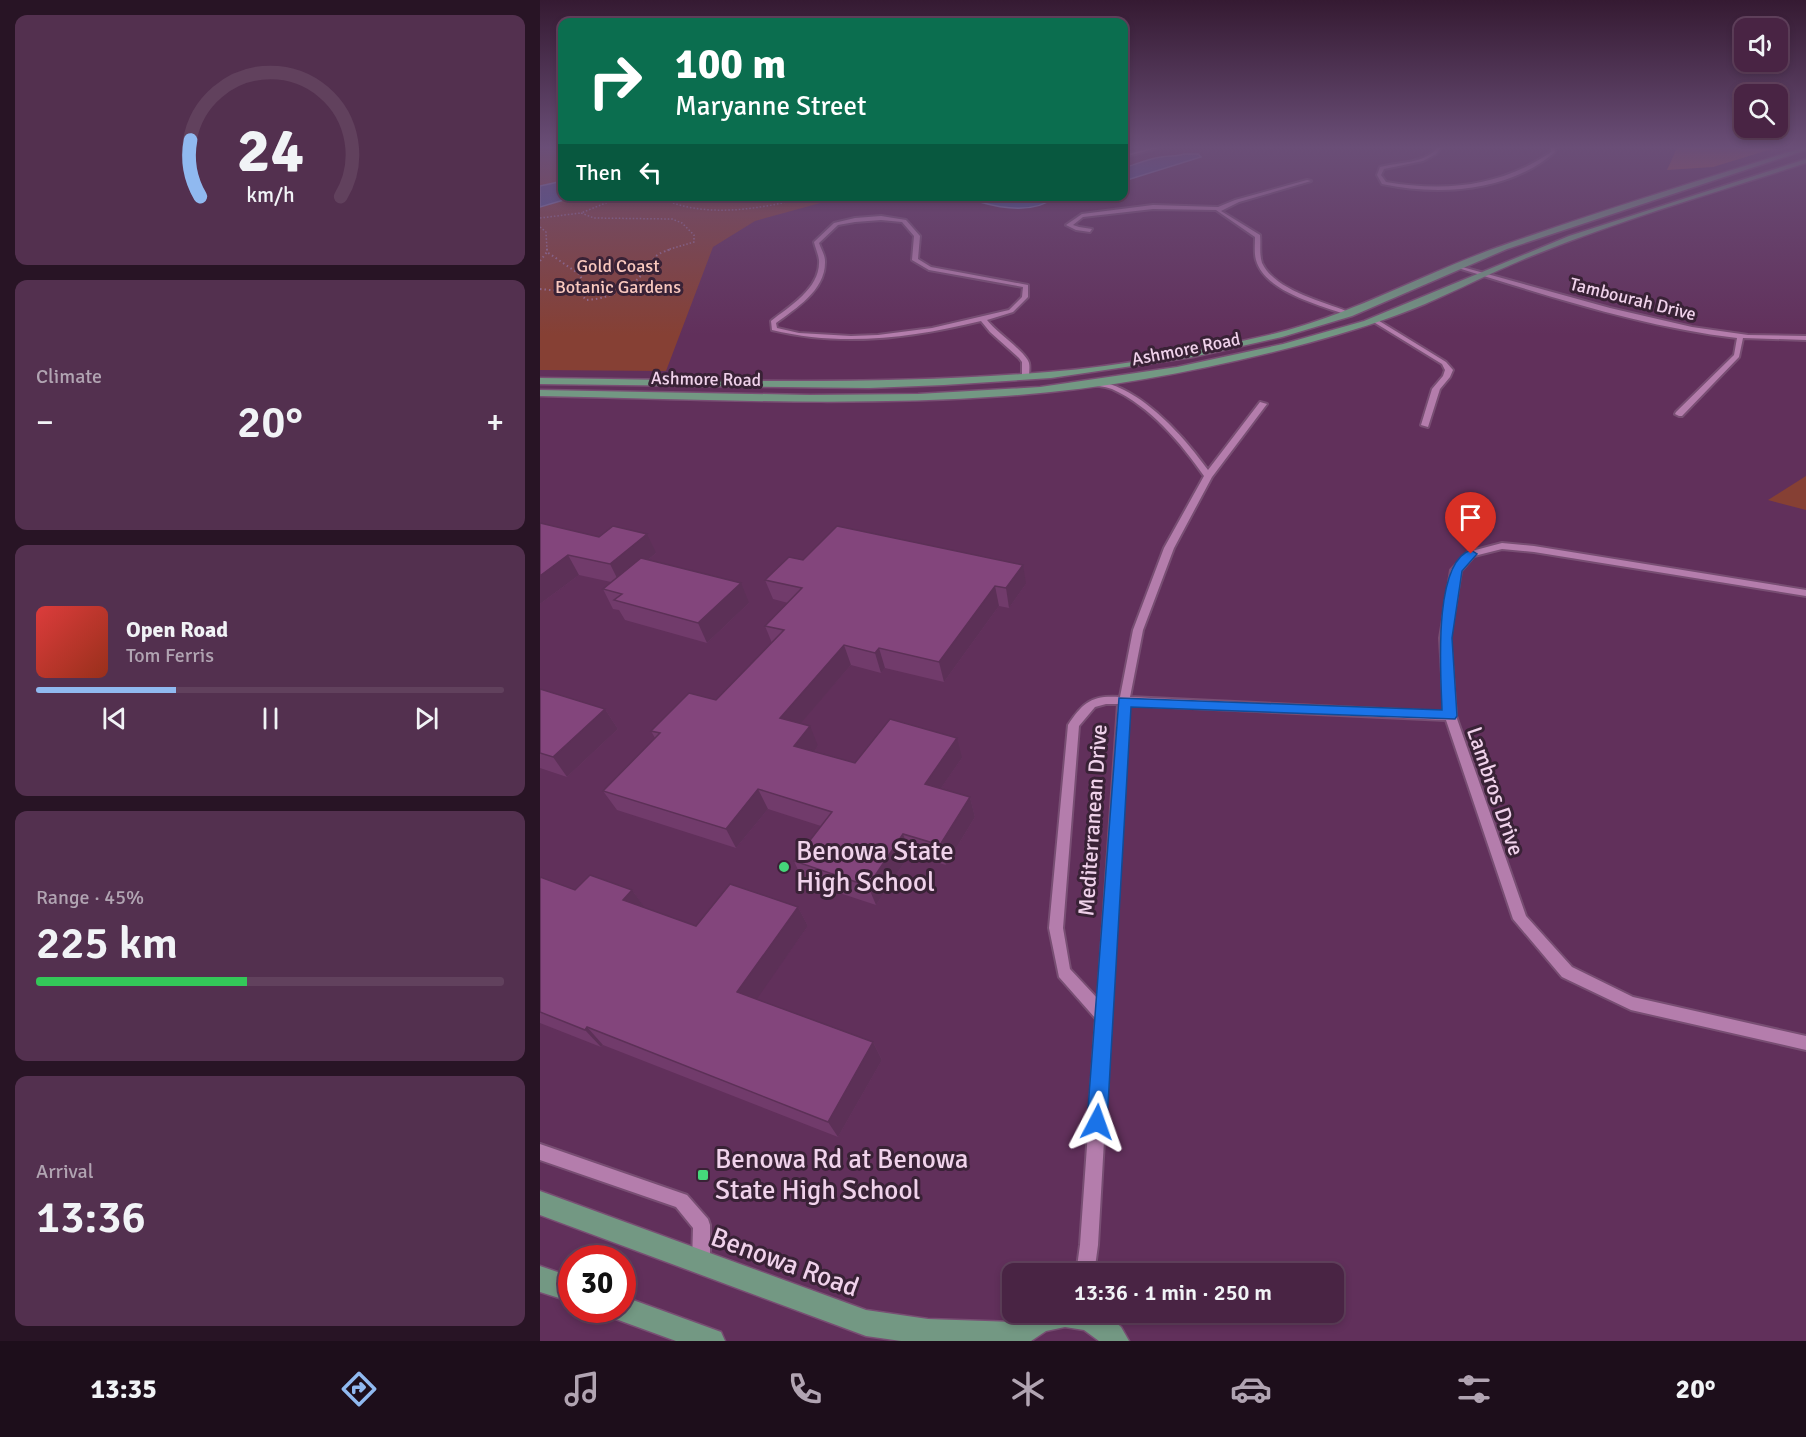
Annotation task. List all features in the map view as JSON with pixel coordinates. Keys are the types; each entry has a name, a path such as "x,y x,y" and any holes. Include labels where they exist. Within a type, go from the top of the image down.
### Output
{"main road":[{"name":"Ashmore Road","path":"540,381 869,385 1026,376 1144,363 1279,335 1349,314 1457,266 1518,242 1614,211"},
{"name":"Ashmore Road","path":"540,393 861,398 975,395 1166,372 1245,355 1374,320 1570,238 1654,211"},
{"name":"Benowa Road","path":"540,1203 866,1323 928,1332 1016,1338"},
{"path":"540,1279 558,1285"},
{"path":"636,1314 712,1341"},
{"path":"1016,1338 1036,1323"},
{"path":"1097,1323 1116,1341"}],"street":[{"path":"1090,230 1078,230 1069,225 1082,216 1125,211"},
{"path":"1218,211 1258,236 1257,255 1260,265 1272,282 1349,314"},
{"path":"881,218 904,221 913,228 917,236 915,260 929,268 1026,286 1025,297 1011,311 983,319 942,330 899,336 854,337 798,336 774,329 773,322 810,291 822,271 823,259 816,243 826,231 836,224 855,219 881,218"},
{"name":"Tambourah Drive","path":"1457,266 1640,319 1696,331 1740,338 1806,338"},
{"path":"983,319 992,331 1022,357 1026,376"},
{"path":"1374,320 1444,363 1449,370 1436,389 1425,425"},
{"path":"1679,414 1737,356 1740,338"},
{"path":"1091,382 1116,388 1155,416 1192,451 1208,476"},
{"name":"Mediterranean Drive","path":"1087,1263 1124,702 1138,630 1169,548 1208,476 1263,404"},
{"name":"Lambros Drive","path":"1806,593 1534,549 1502,546 1471,554 1456,570 1445,638 1450,716 1520,919 1567,972 1631,1003 1806,1043"},
{"path":"1104,1017 1064,972 1056,928 1074,725 1091,704 1106,700 1450,716"},
{"path":"540,1152 681,1201 702,1225 701,1263"}],"path":[{"path":"540,218 587,211"},
{"path":"540,289 580,293 586,300 597,301 613,295 641,275 651,264 652,258 662,252 694,242 694,235 682,223 672,219 594,218 581,213"},
{"path":"540,227 546,231 547,252 540,261"},
{"path":"547,252 560,262 577,270 582,279 580,293"}],"green space":[{"name":"Gold Coast Botanic Gardens","path":"540,211 793,211 755,221 713,247 666,371 540,370"},
{"path":"1806,476 1806,510 1768,500"}],"building":[{"path":"540,523 599,537 613,526 647,534 610,564 568,555 540,576"},
{"path":"837,526 1023,565 1006,588 995,586 939,662 879,648 875,653 844,645 780,718 810,726 794,746 855,763 890,719 957,738 925,784 970,797 940,845 903,834 868,886 794,861 832,812 758,789 726,829 603,791 660,733 651,731 689,693 716,700 784,630 765,626 802,588 765,580 789,557 803,560"},
{"path":"641,558 741,583 698,623 614,600 622,594 603,589"},
{"path":"540,689 605,709 553,757 540,753"},
{"path":"590,875 632,890 623,900 696,926 730,884 798,907 737,992 873,1042 828,1122 587,1027 585,1030 540,1012 540,877 575,890"}],"place":[{"name":"Benowa State High School","path":"784,867"},
{"name":"Benowa Rd at Benowa State High School","path":"703,1175"}],"route":[{"path":"1097,1122 1124,702 1450,716 1445,638 1456,570 1471,554"}]}
